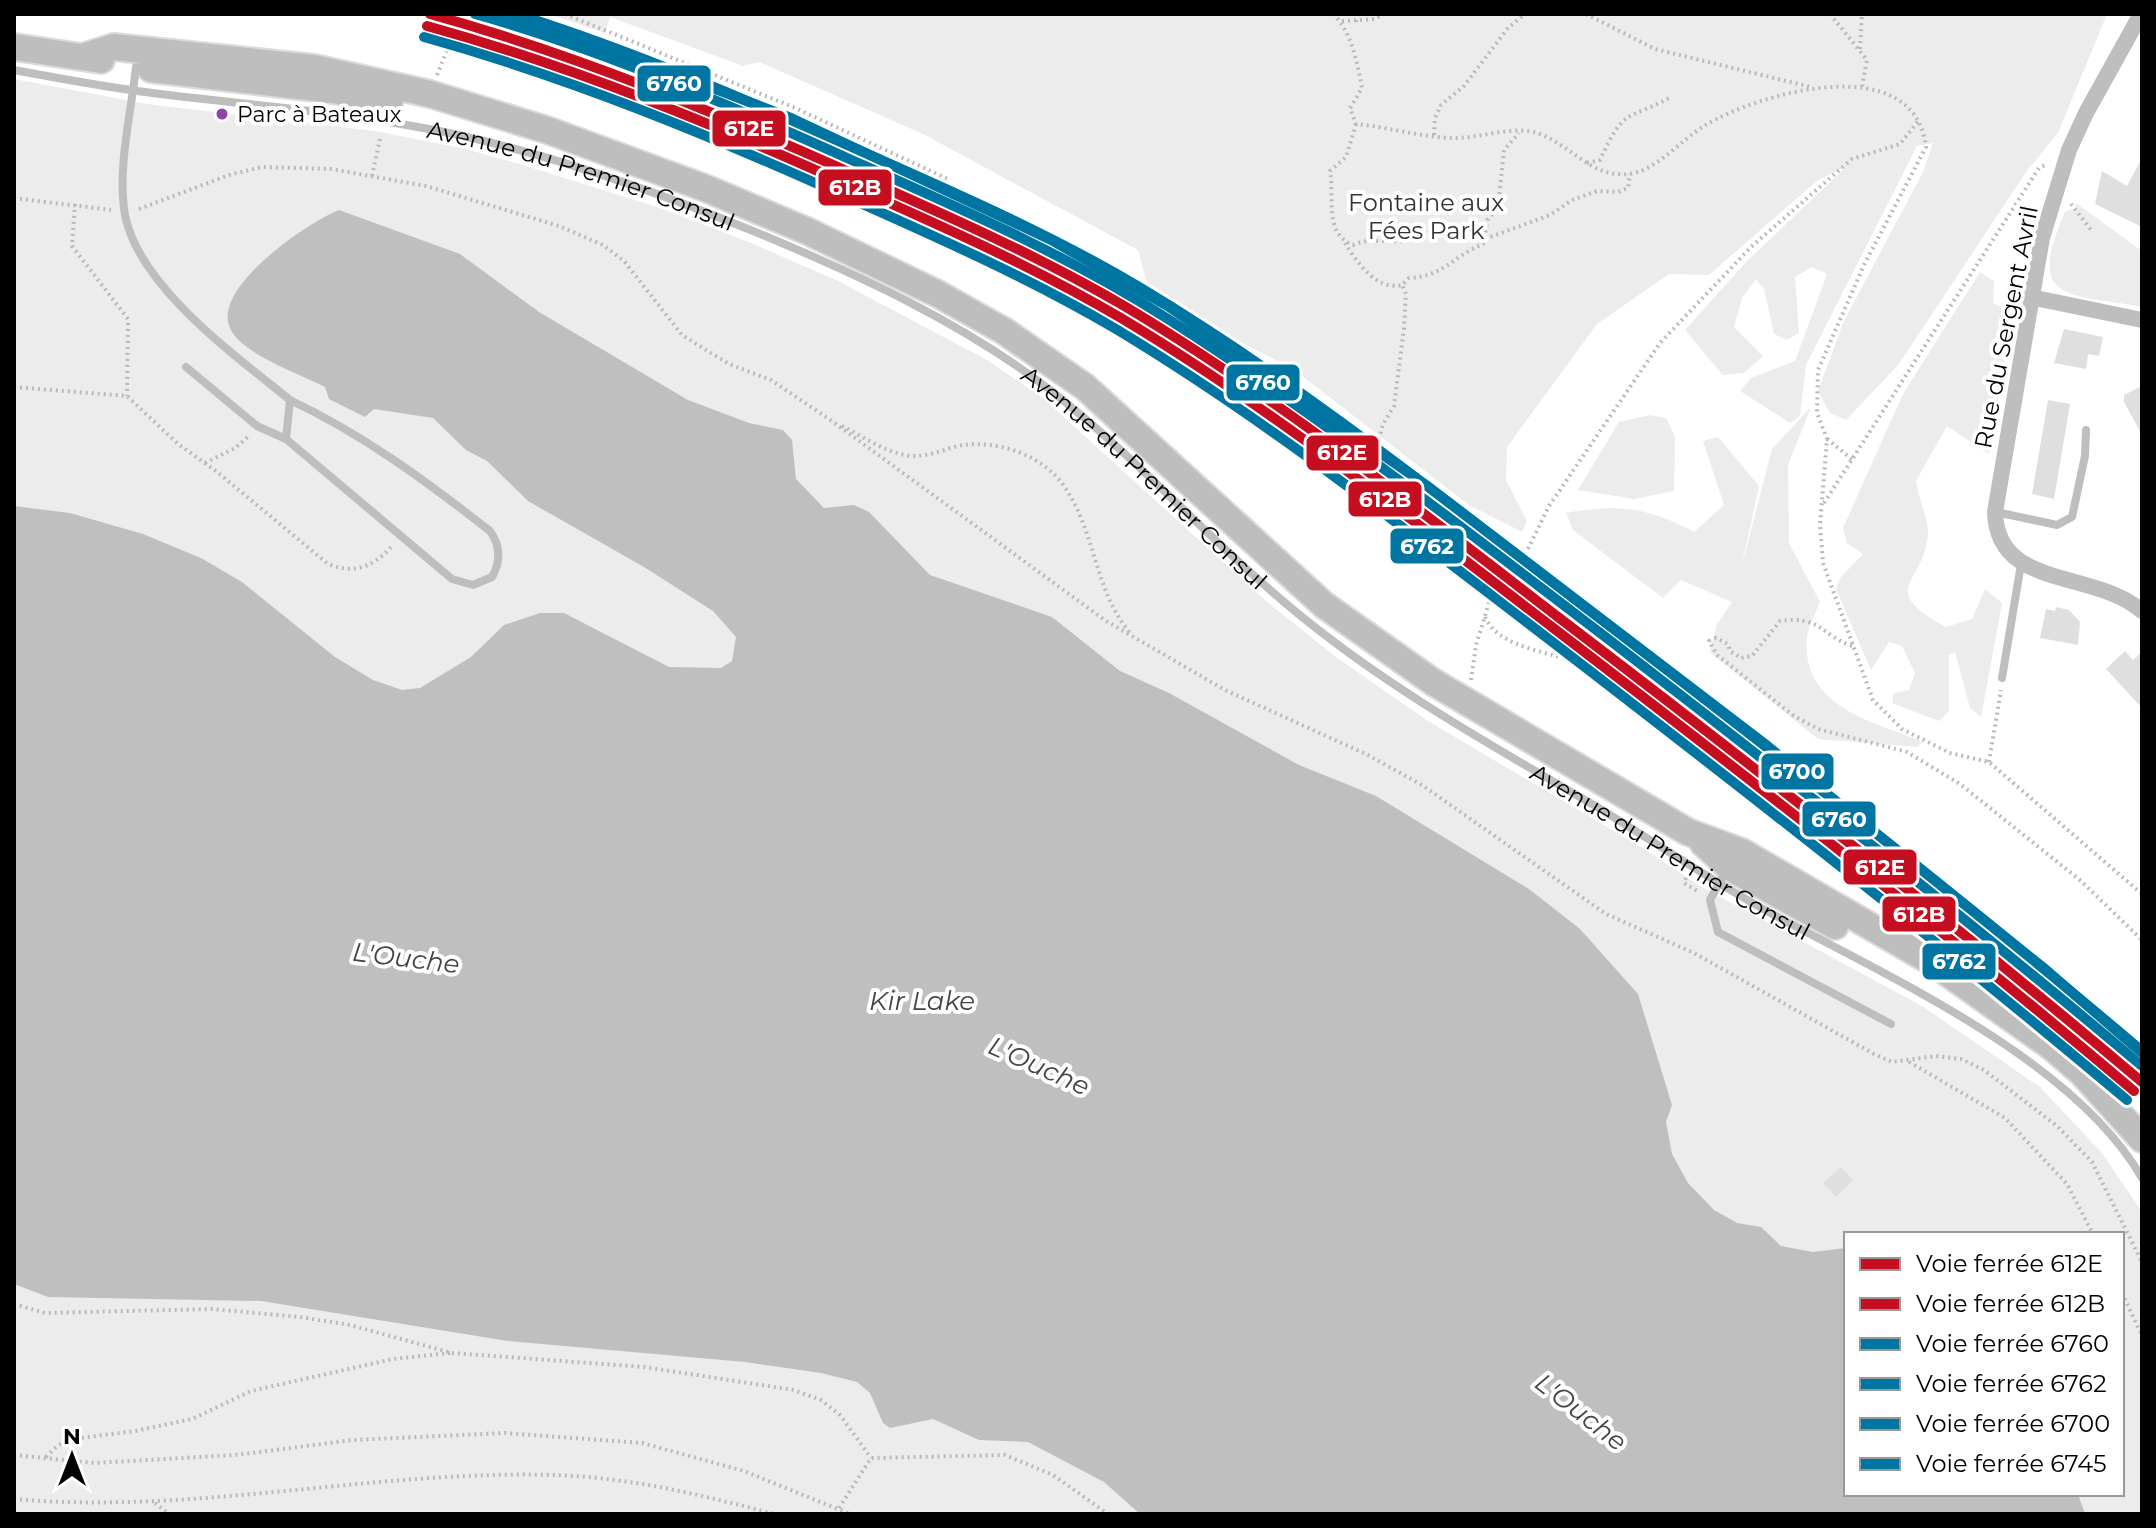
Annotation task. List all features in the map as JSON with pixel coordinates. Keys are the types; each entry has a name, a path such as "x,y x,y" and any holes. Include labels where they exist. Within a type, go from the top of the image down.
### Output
{"main road":[{"name":"Avenue du Premier Consul","path":"14,47 86,56 134,79 333,90 386,99 543,142 626,160"},
{"name":"Avenue du Premier Consul","path":"86,56 114,47 280,65 390,83 547,130 807,231 1004,331 1085,387 1324,605 1467,702 1694,835 1734,869 1932,962 2052,1047 2082,1073 2142,1139"},
{"name":"Avenue du Premier Consul","path":"134,79 161,61 251,70 280,65"}],"street":[{"name":"Rue du Sergent Avril","path":"2021,564 2004,546 1998,534 1995,512 2042,238 2069,150 2141,14"},
{"path":"2031,297 2142,320"},
{"path":"2021,564 2107,589 2142,611"}],"lane":[{"name":"Avenue du Premier Consul","path":"14,70 134,79 454,135 656,195 754,231 845,271 947,323 1048,389 1268,590 1353,656 1466,731 1734,869 1932,1001 2041,1069 2077,1098 2129,1156 2142,1178"},
{"path":"134,79 124,182 125,214 132,237 149,265 185,310 219,345 290,400 353,432 398,461 490,531 497,541 495,571 483,582 462,584 286,439 257,426 186,367"},
{"path":"286,439 290,400"},
{"path":"1995,512 2057,525 2072,517 2085,456 2086,430"},
{"path":"2002,678 2021,564"},
{"path":"1734,869 1710,900 1718,932 1891,1024"}],"path":[{"path":"565,14 793,107 950,180"},
{"path":"1333,14 1342,21 1356,22 1383,14"},
{"path":"1356,22 1357,14"},
{"path":"1434,135 1435,118 1441,105 1464,86 1508,28 1525,14"},
{"path":"1586,14 1655,49 1813,88"},
{"path":"1830,14 1867,60 1862,86"},
{"path":"1860,52 1862,14"},
{"path":"1342,21 1362,88 1350,108 1356,124 1346,157 1330,171 1334,190 1331,221 1370,275 1385,285 1402,285 1409,278 1433,275 1452,265 1468,250 1483,244 1488,219 1496,210 1499,198 1504,150 1519,133"},
{"path":"434,84 451,40"},
{"path":"1356,124 1453,138 1535,132 1603,173 1630,174 1644,170 1728,114 1813,88 1862,86 1888,94 1919,120 1926,147 1864,265 1818,370 1817,413 1827,439 1820,525 1823,563 1873,700 1902,729 1950,753 1989,762 2142,894"},
{"path":"1587,163 1600,160 1617,123 1636,109 1671,97"},
{"path":"1528,549 1549,506 1660,343 1751,247 1852,159 1900,144 1919,120"},
{"path":"372,176 380,139"},
{"path":"1823,504 2039,168 2069,150"},
{"path":"14,198 75,204 125,214 229,175 262,167 331,169 426,186 512,210 603,245 624,261 682,335 729,364 771,380 1056,586 1135,638 1227,691 1368,755 1422,785 1606,914 1694,953 1874,1054 1892,1062 1936,1056 1961,1059 1984,1070 2080,1148 2097,1171 2142,1262"},
{"path":"1484,240 1550,215 1572,200 1597,191 1618,192 1628,188 1630,174"},
{"path":"75,204 72,246 128,319 127,396"},
{"path":"2073,205 2091,230"},
{"path":"1343,241 1353,245 1365,240 1395,244 1422,239 1432,230"},
{"path":"1368,480 1383,424 1394,406 1404,328 1406,294 1402,285"},
{"path":"14,387 127,396 156,426 328,564 339,569 352,570 369,564 400,536"},
{"path":"829,419 896,454 916,456 966,445 996,446 1028,456 1049,468 1066,488 1079,514 1115,615 1135,638"},
{"path":"205,463 243,442 257,426"},
{"path":"1827,439 1853,460"},
{"path":"1467,702 1493,590"},
{"path":"1485,617 1490,627 1526,647 1582,664 1638,698 1687,740"},
{"path":"1853,646 1811,620 1795,619 1780,621 1752,656 1741,658 1730,651 1728,644 1716,638 1709,641 1717,655 1794,716 1818,729 1907,752 1960,784 2081,881 2142,940"},
{"path":"1989,762 2002,678"},
{"path":"1909,1062 2005,1118 2067,1184 2092,1232"},
{"path":"2124,1297 2142,1336"},
{"path":"15,1302 45,1313 212,1309 300,1317 350,1325 452,1353"},
{"path":"46,1457 57,1446 72,1439 135,1431 192,1419 251,1391 393,1359 452,1353 644,1367 794,1390 821,1400 840,1415 871,1458"},
{"path":"14,1455 94,1463 235,1455 353,1440 505,1433 642,1443 744,1471 850,1514"},
{"path":"871,1458 1005,1455 1053,1475 1108,1514"},
{"path":"839,1508 871,1458"},
{"path":"14,1499 80,1505 153,1502 488,1475 555,1475 620,1480 774,1514"},
{"path":"153,1502 169,1514"}],"green space":[{"name":"Fontaine aux Fées Park","path":"548,14 2107,14 2058,133 2026,172 1899,364 1846,420 1830,413 1818,391 1844,321 1923,172 1933,143 1917,146 1806,365 1800,416 1790,423 1740,391 1751,378 1795,361 1827,274 1812,267 1795,277 1799,333 1787,340 1774,334 1764,289 1756,279 1742,298 1734,327 1763,356 1744,373 1723,375 1685,330 1746,262 1846,167 1818,180 1709,275 1669,274 1597,324 1507,447 1506,480 1527,521 1522,532 1469,505 1293,369 1150,295 1138,250 923,134 759,62 743,66 610,17 605,33"},
{"name":"Kir Lake","path":"14,79 147,104 375,131 466,149 523,165 660,208 749,242 838,281 987,360 1044,399 1266,601 1336,657 1428,721 1641,847 1700,886 1922,1006 2040,1087 2102,1153 2142,1212 2142,1514 14,1514"},
{"path":"2076,203 2142,251 2142,307 2074,295 2060,288 2052,278 2050,263 2054,242 2065,212 2075,208"},
{"path":"1980,272 1994,281 1993,303 2012,312 1989,454 1947,426 1916,481 1928,536 1908,594 1913,604 1946,627 1972,619 1985,589 2002,603 1981,717 1970,708 1955,652 1949,655 1949,711 1939,721 1892,703 1894,693 1909,690 1915,673 1902,646 1889,642 1871,670 1836,589 1840,578 1863,554 1847,543 1843,528 1903,394"},
{"path":"1811,407 1788,465 1789,543 1820,602 1808,633 1808,661 1815,680 1844,708 1922,741 1918,747 1818,739 1710,652 1717,624 1732,602 1681,580 1663,598 1573,530 1566,513 1617,508 1632,510 1661,517 1694,532 1724,505 1703,441 1718,437 1759,486 1741,569 1772,449"},
{"path":"1650,415 1666,418 1675,437 1674,491 1634,499 1578,490 1619,422"}],"water":[{"name":"Kir Lake","path":"339,210 460,254 539,312 688,400 749,423 783,430 792,440 796,479 824,508 854,505 869,512 930,575 1052,617 1120,671 1169,693 1299,765 1376,796 1529,889 1580,929 1638,994 1672,1105 1666,1122 1672,1154 1688,1183 1714,1210 1737,1223 1761,1227 1781,1246 1813,1252 1844,1248 1844,1496 2079,1496 2085,1514 1140,1514 1104,1482 1028,1442 979,1440 933,1419 890,1428 883,1423 870,1393 857,1382 821,1373 745,1362 508,1341 261,1301 48,1297 14,1284 14,506 70,513 143,534 201,558 242,582 335,657 373,680 402,690 420,688 471,657 504,625 540,613 564,613 669,667 721,668 732,661 736,637 713,611 644,567 528,501 487,461 466,450 433,418 374,409 365,417 329,399 325,387 260,356 238,339 231,330 228,314 234,296 265,260"}],"building":[{"path":"2142,158 2142,227 2095,204 2102,171 2127,186"},
{"path":"2064,329 2103,337 2099,356 2088,354 2086,369 2054,363"},
{"path":"2142,386 2142,435 2124,402 2124,395"},
{"path":"2048,400 2070,404 2054,499 2032,494"},
{"path":"2056,607 2069,610 2080,622 2078,645 2040,638 2046,609 2055,611"},
{"path":"2125,651 2133,660 2142,652 2142,708 2106,669"},
{"path":"1841,1167 1853,1180 1836,1197 1823,1183"}],"rail line":[{"name":"612E","path":"430,14 540,48 701,109 1028,254 1126,307 1293,417 1453,536 1926,904 2142,1082"},
{"name":"6760","path":"475,14 620,62 763,120 1015,234 1092,274 1168,319 1338,435 1612,642 1879,851 2142,1066"},
{"name":"6745","path":"504,14 629,56 791,118 1051,240 1169,307 1426,485 1765,744 2045,969 2142,1053"},
{"name":"6700","path":"516,14 695,79 939,186 1075,251 1198,323 1363,438 1649,656 1933,879 2142,1051"},
{"name":"612B","path":"427,26 537,60 698,120 1024,265 1121,318 1233,390 1447,546 1773,798 2134,1091"},
{"name":"6762","path":"424,37 533,71 694,131 1019,276 1116,329 1281,438 1546,637 1839,865 2127,1100"}],"place":[{"name":"Parc à Bateaux","path":"222,114"}],"water label":[{"name":"L'Ouche","path":"406,958"},
{"name":"L'Ouche","path":"1039,1066"},
{"name":"L'Ouche","path":"1581,1412"}]}
